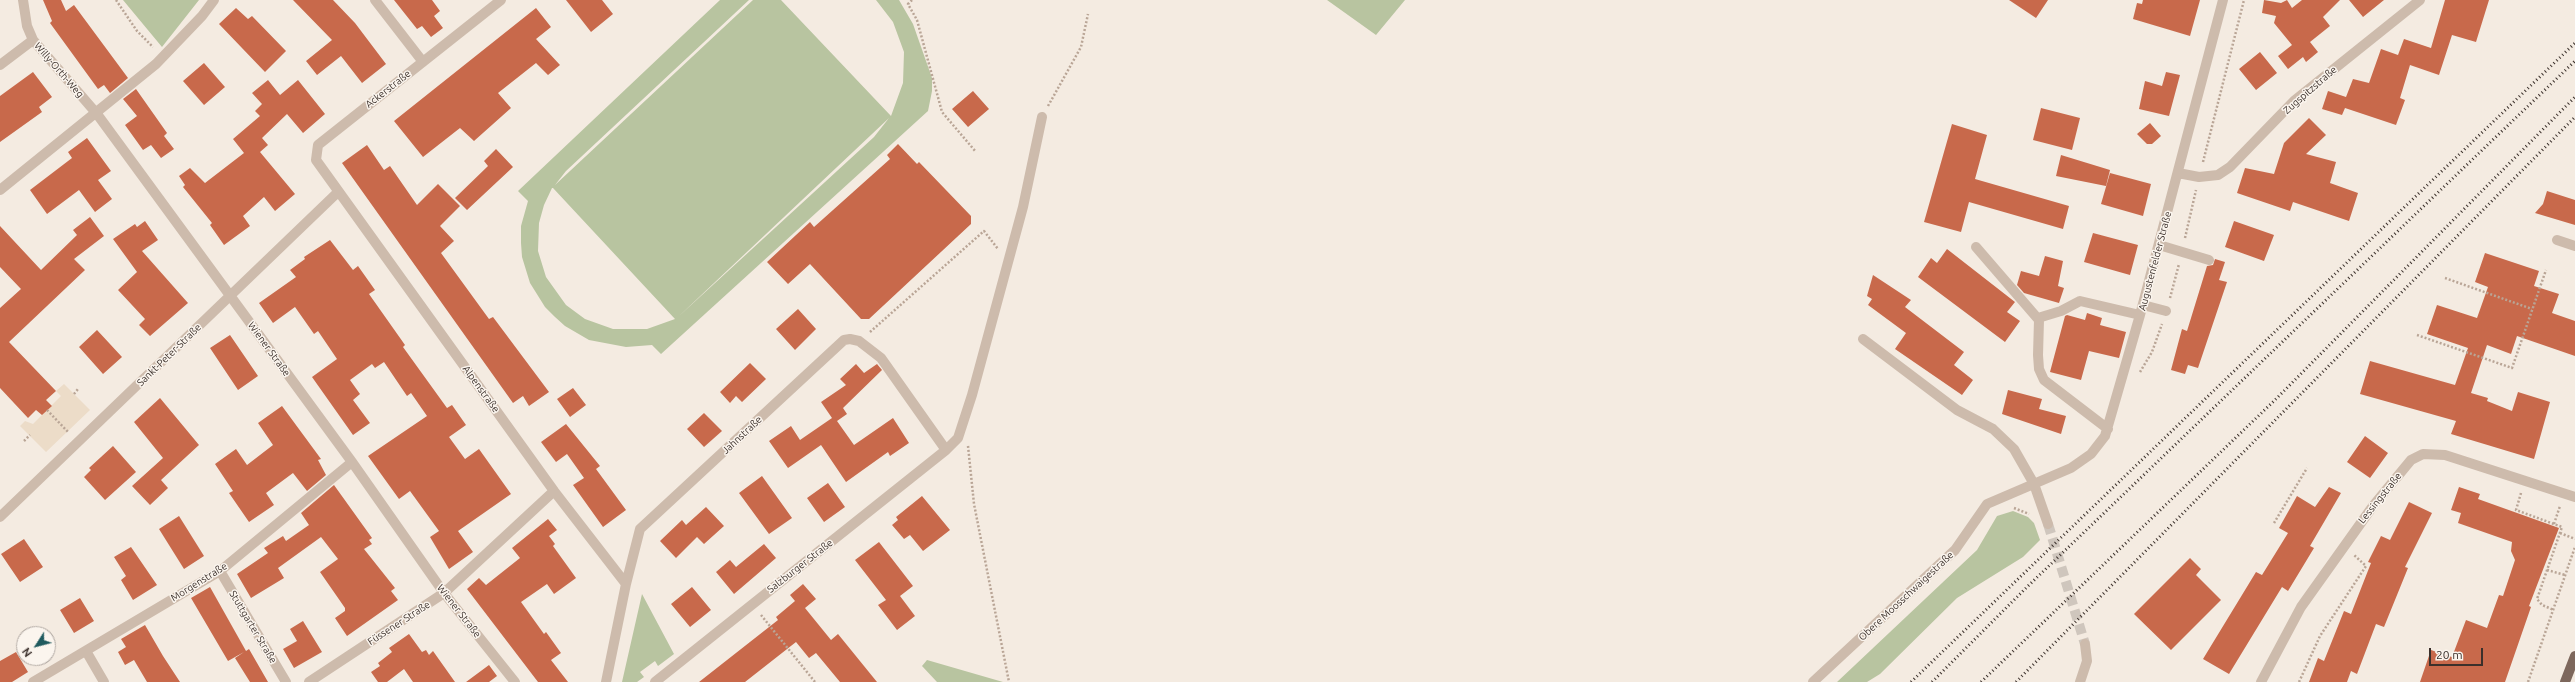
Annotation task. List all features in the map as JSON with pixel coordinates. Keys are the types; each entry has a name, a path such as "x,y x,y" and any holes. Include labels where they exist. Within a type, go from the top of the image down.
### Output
{"main road":[{"path":"2565,682 2575,656"}],"street":[{"name":"Willy-Orth-Weg","path":"23,0 27,26 33,40 97,114"},
{"path":"0,190 97,114 163,58 214,0"},
{"path":"375,0 422,62"},
{"name":"Ackerstraße","path":"338,192 316,160 318,144 501,0"},
{"name":"Augustenfelder Straße","path":"2034,484 2080,463 2098,445 2108,429 2159,245 2223,0"},
{"name":"Zugspitzstraße","path":"2178,173 2199,177 2218,175 2230,167 2294,101 2420,0"},
{"path":"0,65 33,40"},
{"name":"Wiener Straße","path":"97,114 352,462 444,593 515,682"},
{"name":"Salzburger Straße","path":"655,682 946,450 958,438 1023,207 1042,117"},
{"name":"Sankt-Peter-Straße","path":"0,517 338,192"},
{"name":"Alpenstraße","path":"338,192 554,491 626,584"},
{"path":"2557,240 2575,246"},
{"path":"2159,245 2209,260"},
{"path":"1976,248 2038,318 2039,369 2044,380 2108,429"},
{"path":"2038,318 2061,311 2080,301 2140,315"},
{"path":"2143,304 2166,311"},
{"name":"Jahnstraße","path":"606,682 626,584 640,529 844,340 850,339 859,341"},
{"path":"1863,339 1957,410 1993,429 2014,449 2034,484 2048,524"},
{"path":"859,341 881,358 946,450"},
{"name":"Lessingstraße","path":"2261,682 2301,607 2344,546 2411,460 2423,454 2445,455 2575,497"},
{"name":"Morgenstraße","path":"32,682 220,571 352,462"},
{"name":"Obere Moosschwaigestraße","path":"1813,682 1955,550 1987,504 2034,484"},
{"name":"Füssener Straße","path":"309,682 444,593 554,491"},
{"name":"Stuttgarter Straße","path":"220,571 286,682"},
{"path":"2080,682 2087,660 2085,644"},
{"path":"86,651 104,682"}],"path":[{"path":"116,0 137,31 163,58"},
{"path":"912,0 908,4 917,20 942,112 976,152"},
{"path":"2137,377 2152,352 2166,311 2244,0"},
{"path":"1042,117 1081,47 1088,14"},
{"path":"859,341 900,307 984,231 1008,262"},
{"path":"2417,335 2512,368 2546,270"},
{"path":"2445,278 2532,309"},
{"path":"74,394 78,389"},
{"path":"47,410 77,443"},
{"path":"961,430 968,442 974,504 1009,682"},
{"path":"24,441 30,435"},
{"path":"2274,524 2307,468"},
{"path":"2554,524 2564,494"},
{"path":"2520,497 2516,510 2562,527 2537,599 2542,605 2554,610"},
{"path":"2009,507 2022,510 2033,517"},
{"path":"2560,533 2575,539"},
{"path":"2299,682 2320,636 2366,566 2344,546"},
{"path":"2528,682 2575,547"},
{"path":"2547,570 2566,575"},
{"path":"752,604 815,682"}],"green space":[{"path":"123,0 199,0 162,47"},
{"path":"720,0 749,0 566,171 555,185 753,0 781,0 891,116 903,83 904,52 893,22 876,0 899,0 913,24 932,78 932,91 928,111 661,354 652,345 626,347 589,340 565,326 545,307 530,283 522,257 521,226 528,201 518,191","holes":["889,118 874,137 678,317","553,188 675,319 647,329 613,329 585,319 566,305 546,277 538,251 539,223 544,205"]},
{"path":"1327,0 1405,0 1376,35"},
{"path":"2013,511 2028,517 2034,523 2040,540 2023,557 1957,598 1880,674 1867,682 1837,682 1977,550 1997,516"},
{"path":"642,594 674,654 658,666 655,661 640,672 644,677 637,682 622,682"},
{"path":"927,660 1003,682 937,682 922,666"}],"shaded area":[{"path":"64,384 90,410 46,452 20,426 25,421 33,424 61,396 56,391"}],"building":[{"path":"43,0 61,0 66,11 74,5 128,78 110,93 104,85 98,89 50,23 52,21"},
{"path":"293,0 333,0 355,23 386,64 362,83 341,56 317,75 306,61 332,40"},
{"path":"394,0 432,0 440,11 434,16 443,28 431,37 422,26 417,29"},
{"path":"566,0 602,0 613,14 591,32"},
{"path":"2009,0 2048,0 2036,18"},
{"path":"2143,0 2200,0 2190,36 2133,19 2137,3 2142,4"},
{"path":"2264,0 2281,3 2287,0 2292,8 2302,0 2340,0 2323,17 2330,26 2310,42 2318,52 2306,62 2303,57 2288,69 2278,56 2292,45 2274,23 2276,16 2262,13"},
{"path":"2349,0 2384,0 2363,17"},
{"path":"2445,0 2489,0 2476,42 2452,35 2439,75 2410,65 2400,98 2405,100 2396,125 2345,108 2342,115 2322,109 2328,91 2346,97 2353,79 2369,83 2381,49 2398,55 2404,39 2431,48"},
{"path":"236,8 248,19 252,16 286,51 265,72 219,24"},
{"path":"536,8 551,27 536,39 560,65 548,75 536,63 498,93 511,108 474,141 460,128 423,157 394,121"},
{"path":"2260,52 2277,73 2256,90 2239,69"},
{"path":"204,63 225,87 204,105 183,81"},
{"path":"33,72 52,97 39,107 42,112 0,142 0,96"},
{"path":"2166,72 2180,75 2169,116 2139,109 2145,81 2162,86"},
{"path":"268,80 280,95 298,80 325,114 303,133 287,114 262,138 268,145 260,152 295,194 275,211 264,197 243,216 250,226 224,245 210,225 212,223 183,187 185,185 179,176 190,168 205,183 244,153 233,139 260,116 255,111 262,104 252,93"},
{"path":"136,89 167,133 164,136 174,149 161,158 151,145 143,150 125,125 137,116 123,99"},
{"path":"973,91 989,109 968,127 952,109"},
{"path":"2041,108 2080,118 2072,150 2033,140"},
{"path":"2309,118 2326,135 2306,154 2336,162 2330,183 2358,193 2349,221 2293,202 2290,211 2237,193 2245,168 2274,174 2284,143"},
{"path":"2150,123 2161,136 2152,144 2147,144 2137,134"},
{"path":"1952,124 1987,135 1975,179 2069,206 2063,229 1969,202 1961,232 1924,222"},
{"path":"87,138 111,171 98,180 112,199 95,212 79,190 47,214 30,190 72,158 68,152"},
{"path":"898,144 917,164 919,162 971,216 971,224 869,319 861,319 810,264 788,284 767,262 810,222 814,227 890,159 887,155"},
{"path":"367,145 384,170 390,166 417,205 438,184 460,206 440,226 454,241 441,253 489,319 493,317 549,392 529,406 523,396 513,403 342,163"},
{"path":"496,149 513,167 467,210 455,198 488,166 484,161"},
{"path":"2061,155 2110,170 2106,186 2056,176"},
{"path":"2110,173 2151,184 2143,216 2101,204"},
{"path":"2547,191 2575,200 2575,225 2535,213 2543,204"},
{"path":"90,217 104,236 74,259 85,270 9,342 56,391 46,400 52,406 42,415 36,410 28,418 0,388 0,308 21,289 0,267 0,226 41,270 77,235 73,230"},
{"path":"145,221 158,240 142,251 188,303 150,336 139,325 145,319 118,290 137,272 113,239 135,224 137,227"},
{"path":"2234,221 2274,235 2264,261 2225,247"},
{"path":"2093,233 2138,245 2130,275 2084,262"},
{"path":"330,240 353,270 358,266 375,290 369,294 405,345 403,347 447,408 452,405 466,425 449,437 465,459 479,449 511,494 458,531 473,552 449,569 430,537 439,531 410,491 399,499 368,456 427,416 411,393 407,396 384,362 375,368 372,364 350,380 360,394 353,400 370,423 353,435 312,377 337,359 318,331 314,334 295,307 273,323 259,303 296,277 290,270 305,259 304,257"},
{"path":"1947,249 2015,302 2007,312 2020,321 2005,342 1918,277 1931,258 1937,263"},
{"path":"2485,253 2539,271 2534,286 2559,294 2552,313 2575,321 2575,356 2517,336 2511,354 2487,345 2471,393 2488,398 2487,401 2512,411 2518,392 2550,402 2534,459 2451,434 2456,421 2360,394 2370,361 2455,385 2468,348 2427,334 2437,305 2477,318 2488,287 2475,282"},
{"path":"2045,256 2063,261 2058,286 2064,288 2059,303 2024,293 2017,285 2021,271 2039,276"},
{"path":"2215,259 2225,262 2219,280 2227,282 2198,368 2188,365 2185,374 2171,370 2182,329 2187,331 2207,266 2213,265"},
{"path":"1873,275 1911,300 1905,307 1964,352 1954,365 1973,380 1962,395 1895,349 1906,333 1868,305 1872,299 1867,296"},
{"path":"798,309 816,329 795,350 776,329"},
{"path":"2087,313 2102,318 2100,325 2126,332 2119,358 2089,351 2081,380 2050,372 2065,316 2067,315 2085,320"},
{"path":"97,330 122,357 103,374 79,347"},
{"path":"230,335 258,376 238,390 210,348"},
{"path":"750,363 766,379 742,402 736,396 730,403 720,392"},
{"path":"856,364 864,373 877,364 882,370 843,408 847,414 837,421 854,445 893,418 909,443 890,456 888,452 846,482 821,445 788,468 769,441 791,426 800,440 832,418 821,402 846,385 840,379"},
{"path":"573,388 586,405 570,417 557,399"},
{"path":"2008,390 2042,399 2039,409 2066,416 2061,434 2002,414"},
{"path":"160,398 199,445 161,480 168,488 150,505 132,486 163,458 134,422"},
{"path":"282,406 321,459 318,460 326,475 307,491 293,473 266,493 274,505 249,522 229,493 233,491 215,464 236,449 247,465 273,445 258,423"},
{"path":"704,413 722,431 704,447 687,429"},
{"path":"566,424 600,466 596,469 626,510 603,527 573,485 584,478 567,454 556,462 541,442"},
{"path":"2365,436 2388,453 2370,478 2347,462"},
{"path":"113,446 136,472 105,500 84,477 91,470 89,468"},
{"path":"762,476 792,518 769,534 739,493"},
{"path":"828,483 845,507 824,522 807,498"},
{"path":"334,485 372,538 369,540 372,544 364,549 395,588 391,591 398,600 347,636 335,618 345,611 345,608 320,572 338,559 321,537 278,568 284,578 251,598 237,574 268,553 264,548 283,536 286,541 309,525 301,513"},
{"path":"2329,487 2341,493 2310,546 2314,548 2288,591 2282,587 2229,674 2203,659 2256,572 2262,575 2288,533 2279,528 2297,496 2315,507"},
{"path":"2459,487 2480,494 2478,499 2559,528 2529,606 2531,607 2505,682 2420,682 2431,650 2452,657 2466,620 2487,628 2499,595 2503,596 2515,560 2511,551 2512,542 2458,523 2461,513 2451,510"},
{"path":"922,496 950,530 923,551 910,535 904,539 892,525 898,520 896,517"},
{"path":"2409,502 2432,513 2405,567 2408,568 2384,627 2376,624 2357,674 2351,671 2347,682 2309,682 2318,658 2324,661 2344,611 2351,614 2371,563 2368,562 2381,536 2390,540"},
{"path":"706,507 724,526 704,544 697,537 676,558 660,541 682,520 686,525"},
{"path":"179,516 204,556 184,569 159,529"},
{"path":"548,519 557,530 549,536 555,544 553,546 576,578 554,594 547,584 521,602 544,634 546,632 561,653 551,660 568,682 538,682 467,589 479,578 486,585 520,558 512,548"},
{"path":"24,539 43,567 20,582 1,554"},
{"path":"879,542 913,586 900,596 915,616 897,630 878,605 886,600 855,560"},
{"path":"764,544 776,558 734,594 716,572 730,560 736,567"},
{"path":"131,547 157,585 133,600 121,580 126,576 114,557"},
{"path":"2190,558 2201,569 2196,575 2221,600 2171,650 2134,614"},
{"path":"803,584 816,599 805,608 831,640 838,634 877,682 840,682 816,653 809,658 796,642 745,682 699,682 778,620 776,617 795,601 790,595"},
{"path":"210,587 246,651 249,649 268,682 250,682 235,658 244,652 228,661 191,598"},
{"path":"692,587 711,610 690,627 671,604"},
{"path":"80,598 94,621 74,633 60,610"},
{"path":"303,621 322,652 294,668 283,649 297,641 290,629"},
{"path":"145,625 180,682 147,682 134,660 125,665 118,652 126,647 121,639"},
{"path":"409,634 422,652 426,650 429,655 433,651 455,682 413,682 404,669 387,682 378,682 371,672 380,666 378,663 392,652 389,648"},
{"path":"16,652 16,666 24,666 28,672 12,682 0,682 0,661"},
{"path":"489,665 497,676 489,682 466,682"}],"tunnel":[{"path":"2048,524 2085,644"}],"railway":[{"path":"1911,682 2575,43"},
{"path":"1932,682 2028,586 2575,61"},
{"path":"1981,682 2275,400 2575,97"},
{"path":"2016,682 2575,117"}]}
